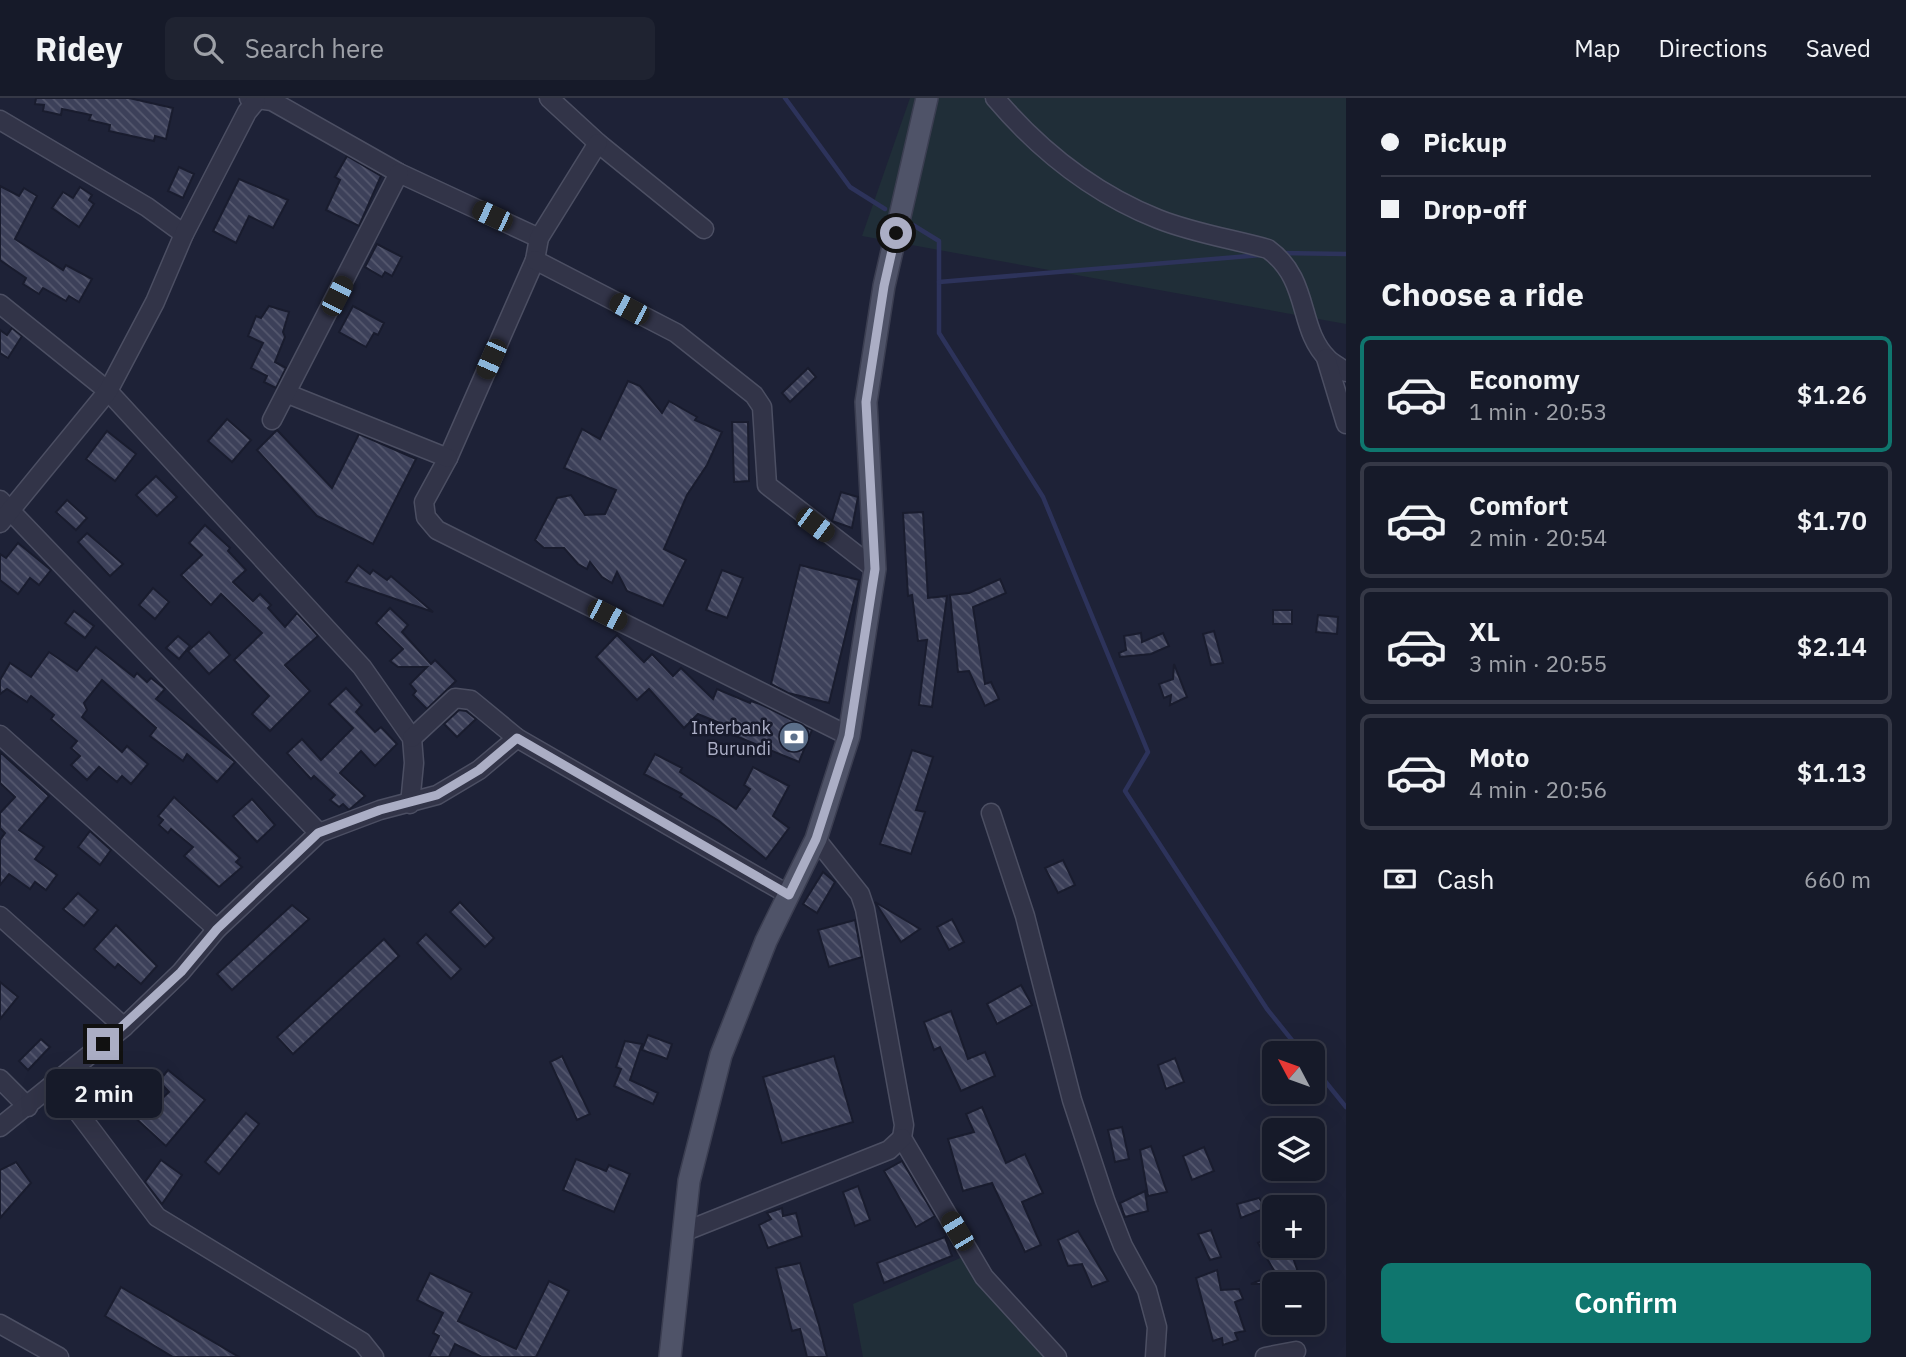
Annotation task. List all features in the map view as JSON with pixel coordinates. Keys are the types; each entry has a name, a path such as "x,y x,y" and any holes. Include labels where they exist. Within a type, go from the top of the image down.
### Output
{"main road":[{"path":"670,1357 686,1231 689,1181 721,1055 766,941 816,839 849,736 875,569 866,402 884,286 932,98"}],"street":[{"path":"549,98 598,143 704,229"},
{"path":"995,98 1024,132 1101,193 1160,220 1268,249 1282,259 1293,274 1314,335 1326,358 1346,424"},
{"path":"318,833 3,511 108,391 155,302 184,234 252,99 272,101 399,173 538,237"},
{"path":"0,120 147,207 184,234"},
{"path":"598,143 538,237 535,260 448,458 424,502 426,517 437,530 849,736"},
{"path":"272,421 399,173"},
{"path":"535,260 676,333 754,395 762,407 767,485 776,495 875,569"},
{"path":"0,304 108,391 362,667 412,738 414,763 410,804"},
{"path":"1326,358 1346,372"},
{"path":"288,394 448,458"},
{"path":"412,738 455,698 471,700 517,738 789,895"},
{"path":"0,735 217,929"},
{"path":"0,1127 124,1027 181,972 217,929 318,833 380,810 437,795 479,770 517,738"},
{"path":"991,813 1025,916 1072,1100 1123,1246 1147,1290 1157,1327 1155,1357"},
{"path":"686,1231 889,1150 902,1138 904,1125 865,909 860,894 816,839"},
{"path":"0,916 124,1027"},
{"path":"0,1079 28,1107"},
{"path":"56,1083 157,1217 362,1342 374,1357"},
{"path":"902,1138 984,1277 1057,1357"},
{"path":"0,1324 59,1357"},
{"path":"1265,1357 1296,1351"}],"shaded area":[{"path":"910,98 1346,98 1346,324 862,236"},
{"path":"972,1253 1062,1357 863,1357 853,1304"}],"building":[{"path":"36,98 129,98 173,108 166,139 155,136 154,141 109,131 110,125 89,120 91,115 62,109 61,115 43,111 44,105 35,104"},
{"path":"347,156 381,176 359,226 326,210 340,180 335,177"},
{"path":"179,167 194,174 183,198 168,191"},
{"path":"239,179 288,200 273,228 249,216 236,243 213,231"},
{"path":"0,186 19,196 24,188 37,196 15,239 63,270 66,265 92,279 79,302 69,296 66,301 43,288 39,294 23,284 26,278 0,260"},
{"path":"80,187 92,195 89,200 94,204 79,227 52,208 63,192 73,198"},
{"path":"377,244 402,257 392,276 385,272 382,277 365,267"},
{"path":"269,306 289,312 283,332 285,337 275,362 286,368 276,388 264,382 267,376 251,368 263,343 248,336 256,316 261,318"},
{"path":"353,306 384,323 378,335 374,333 366,347 339,332"},
{"path":"12,328 22,336 8,358 0,353 0,330 7,335"},
{"path":"808,368 816,377 790,402 782,393"},
{"path":"628,381 640,386 662,413 669,401 697,417 695,420 722,432 707,465 687,495 664,549 686,560 663,606 627,591 617,572 612,583 602,577 590,562 587,569 578,564 564,548 544,548 535,540 557,498 571,495 585,515 605,514 616,490 564,468 582,429 600,439"},
{"path":"227,419 251,440 232,462 208,441"},
{"path":"732,422 748,422 749,481 734,482"},
{"path":"277,430 332,488 359,434 416,459 373,544 317,516 257,450"},
{"path":"107,431 136,454 115,481 86,459"},
{"path":"156,476 177,497 157,516 136,495"},
{"path":"841,492 858,497 852,528 832,521"},
{"path":"67,500 87,518 76,530 56,512"},
{"path":"923,512 928,598 947,596 932,707 919,705 927,640 918,641 912,595 908,596 903,513"},
{"path":"205,525 230,548 228,551 246,570 233,582 253,601 260,594 271,605 268,608 285,627 297,613 318,636 285,665 310,691 270,731 252,714 269,696 234,660 262,633 221,594 211,605 181,575 202,555 189,543"},
{"path":"87,533 123,564 110,576 78,542"},
{"path":"18,543 51,570 39,585 30,578 18,594 0,580 0,554 6,558"},
{"path":"358,565 370,574 373,570 387,580 391,576 433,612 346,582"},
{"path":"800,565 859,580 829,703 788,693 771,684"},
{"path":"722,570 743,578 727,618 706,610"},
{"path":"1000,579 1006,593 973,607 985,684 991,682 999,699 985,706 969,671 958,672 950,595 969,593"},
{"path":"153,588 169,602 155,619 139,605"},
{"path":"390,608 408,625 402,632 431,664 435,660 456,681 427,709 413,695 416,691 410,684 427,667 398,667 390,661 403,649 376,623"},
{"path":"1273,610 1292,610 1292,624 1273,624"},
{"path":"74,611 94,626 85,638 65,623"},
{"path":"1318,615 1338,617 1337,634 1316,632"},
{"path":"1214,631 1223,663 1211,665 1203,634"},
{"path":"209,632 230,655 209,674 188,651"},
{"path":"1141,633 1142,642 1163,633 1169,646 1151,654 1120,657 1119,653 1126,650 1124,636"},
{"path":"617,635 644,662 652,654 673,676 681,668 713,699 717,689 750,703 760,704 812,730 799,762 731,734 734,729 698,714 684,728 649,689 637,700 596,657"},
{"path":"178,636 190,646 179,659 166,648"},
{"path":"96,647 134,677 137,673 147,682 151,678 165,689 156,699 235,762 217,782 187,754 183,761 150,736 156,728 102,680 84,703 87,710 82,717 122,752 127,746 148,764 131,784 122,776 117,782 99,767 87,780 71,765 80,756 71,748 77,741 51,719 54,715 31,696 27,702 7,689 0,694 0,680 10,663 31,677 49,652 77,671"},
{"path":"1174,664 1187,697 1170,705 1171,695 1164,698 1159,684 1173,679"},
{"path":"346,688 362,705 356,712 375,732 381,727 397,744 375,766 361,751 340,773 365,796 349,810 343,804 339,807 330,800 335,795 314,776 311,779 287,753 302,739 321,760 353,728 329,704"},
{"path":"459,710 466,711 476,719 457,737 444,724"},
{"path":"912,750 933,757 916,810 925,812 911,854 880,844"},
{"path":"0,752 49,796 19,830 44,847 35,859 57,875 46,890 35,882 30,889 9,874 0,885 0,840 5,833 0,828 0,813 15,797 0,783"},
{"path":"655,754 682,768 680,772 736,809 750,789 744,785 753,767 789,786 773,816 789,828 766,859 719,821 680,797 682,794 644,774"},
{"path":"174,797 240,858 236,862 242,867 219,887 184,856 193,847 171,829 168,833 159,825 163,820 158,816"},
{"path":"252,799 275,825 257,842 233,816"},
{"path":"90,831 111,850 100,865 78,847"},
{"path":"1063,860 1075,885 1058,893 1045,868"},
{"path":"823,872 835,882 817,913 803,904"},
{"path":"78,893 98,910 84,926 63,909"},
{"path":"460,902 494,938 485,947 450,912"},
{"path":"875,902 920,929 901,942"},
{"path":"292,905 309,919 232,990 217,974"},
{"path":"952,919 964,942 949,950 937,927"},
{"path":"855,920 862,957 829,967 818,930"},
{"path":"116,925 157,966 141,984 118,964 115,968 94,949"},
{"path":"426,934 461,969 451,979 417,943"},
{"path":"384,939 399,956 293,1054 277,1037"},
{"path":"0,982 18,997 0,1019"},
{"path":"1021,985 1032,1005 997,1024 987,1004"},
{"path":"951,1011 968,1059 985,1052 995,1076 961,1091 940,1047 934,1050 924,1022"},
{"path":"648,1035 672,1044 667,1059 642,1050"},
{"path":"41,1039 50,1047 28,1070 19,1061"},
{"path":"625,1041 642,1044 630,1080 658,1093 653,1104 614,1086 621,1069 616,1067"},
{"path":"562,1056 590,1114 577,1120 550,1062"},
{"path":"834,1056 853,1122 782,1143 763,1077"},
{"path":"1175,1058 1184,1082 1166,1089 1158,1065"},
{"path":"168,1070 205,1100 166,1146 131,1114 141,1101 151,1109 169,1092 159,1081"},
{"path":"982,1107 1006,1163 1025,1154 1043,1193 1022,1202 1041,1245 1025,1252 992,1183 963,1191 948,1139 974,1132 966,1114"},
{"path":"246,1113 259,1124 219,1174 205,1162"},
{"path":"1122,1127 1129,1159 1115,1162 1108,1130"},
{"path":"1151,1146 1167,1192 1148,1196 1140,1150"},
{"path":"1204,1147 1214,1171 1192,1180 1183,1156"},
{"path":"576,1159 606,1171 609,1165 630,1174 614,1212 563,1190"},
{"path":"161,1160 182,1175 162,1204 145,1182"},
{"path":"902,1161 935,1216 916,1227 884,1171"},
{"path":"16,1162 31,1183 0,1218 0,1170"},
{"path":"858,1186 870,1220 855,1226 843,1192"},
{"path":"1145,1191 1148,1211 1125,1217 1120,1203"},
{"path":"1259,1198 1262,1210 1241,1218 1237,1204"},
{"path":"782,1208 783,1216 796,1213 802,1236 768,1248 759,1225 771,1219 767,1213"},
{"path":"1211,1230 1221,1257 1210,1260 1198,1234"},
{"path":"1078,1231 1108,1281 1092,1287 1082,1264 1068,1266 1058,1240"},
{"path":"945,1237 952,1256 884,1283 877,1263"},
{"path":"1267,1258 1293,1258 1298,1272 1275,1272"},
{"path":"800,1263 827,1357 807,1357 800,1329 792,1331 776,1268"},
{"path":"1217,1270 1221,1290 1239,1289 1243,1299 1235,1302 1245,1331 1235,1333 1238,1340 1223,1345 1222,1338 1213,1341 1196,1278"},
{"path":"430,1273 472,1293 458,1321 516,1349 549,1281 569,1291 536,1357 482,1357 455,1344 449,1357 429,1357 439,1336 433,1333 443,1313 417,1300"},
{"path":"121,1287 239,1357 173,1357 105,1316"}],"waterway":[{"path":"785,98 850,187 885,209"},
{"path":"913,225 939,241 939,333 1043,497 1148,752 1125,791 1267,1009 1293,1041"},
{"path":"1280,253 1346,254"},
{"path":"939,282 1261,255"},
{"path":"1325,1081 1346,1107"}],"place":[{"name":"Interbank Burundi","path":"794,737"}],"route":[{"path":"103,1044 181,972 217,929 318,833 380,810 437,795 479,770 517,738 789,895 816,839 849,736 870,607 875,569 866,402 884,286 896,233"}]}
